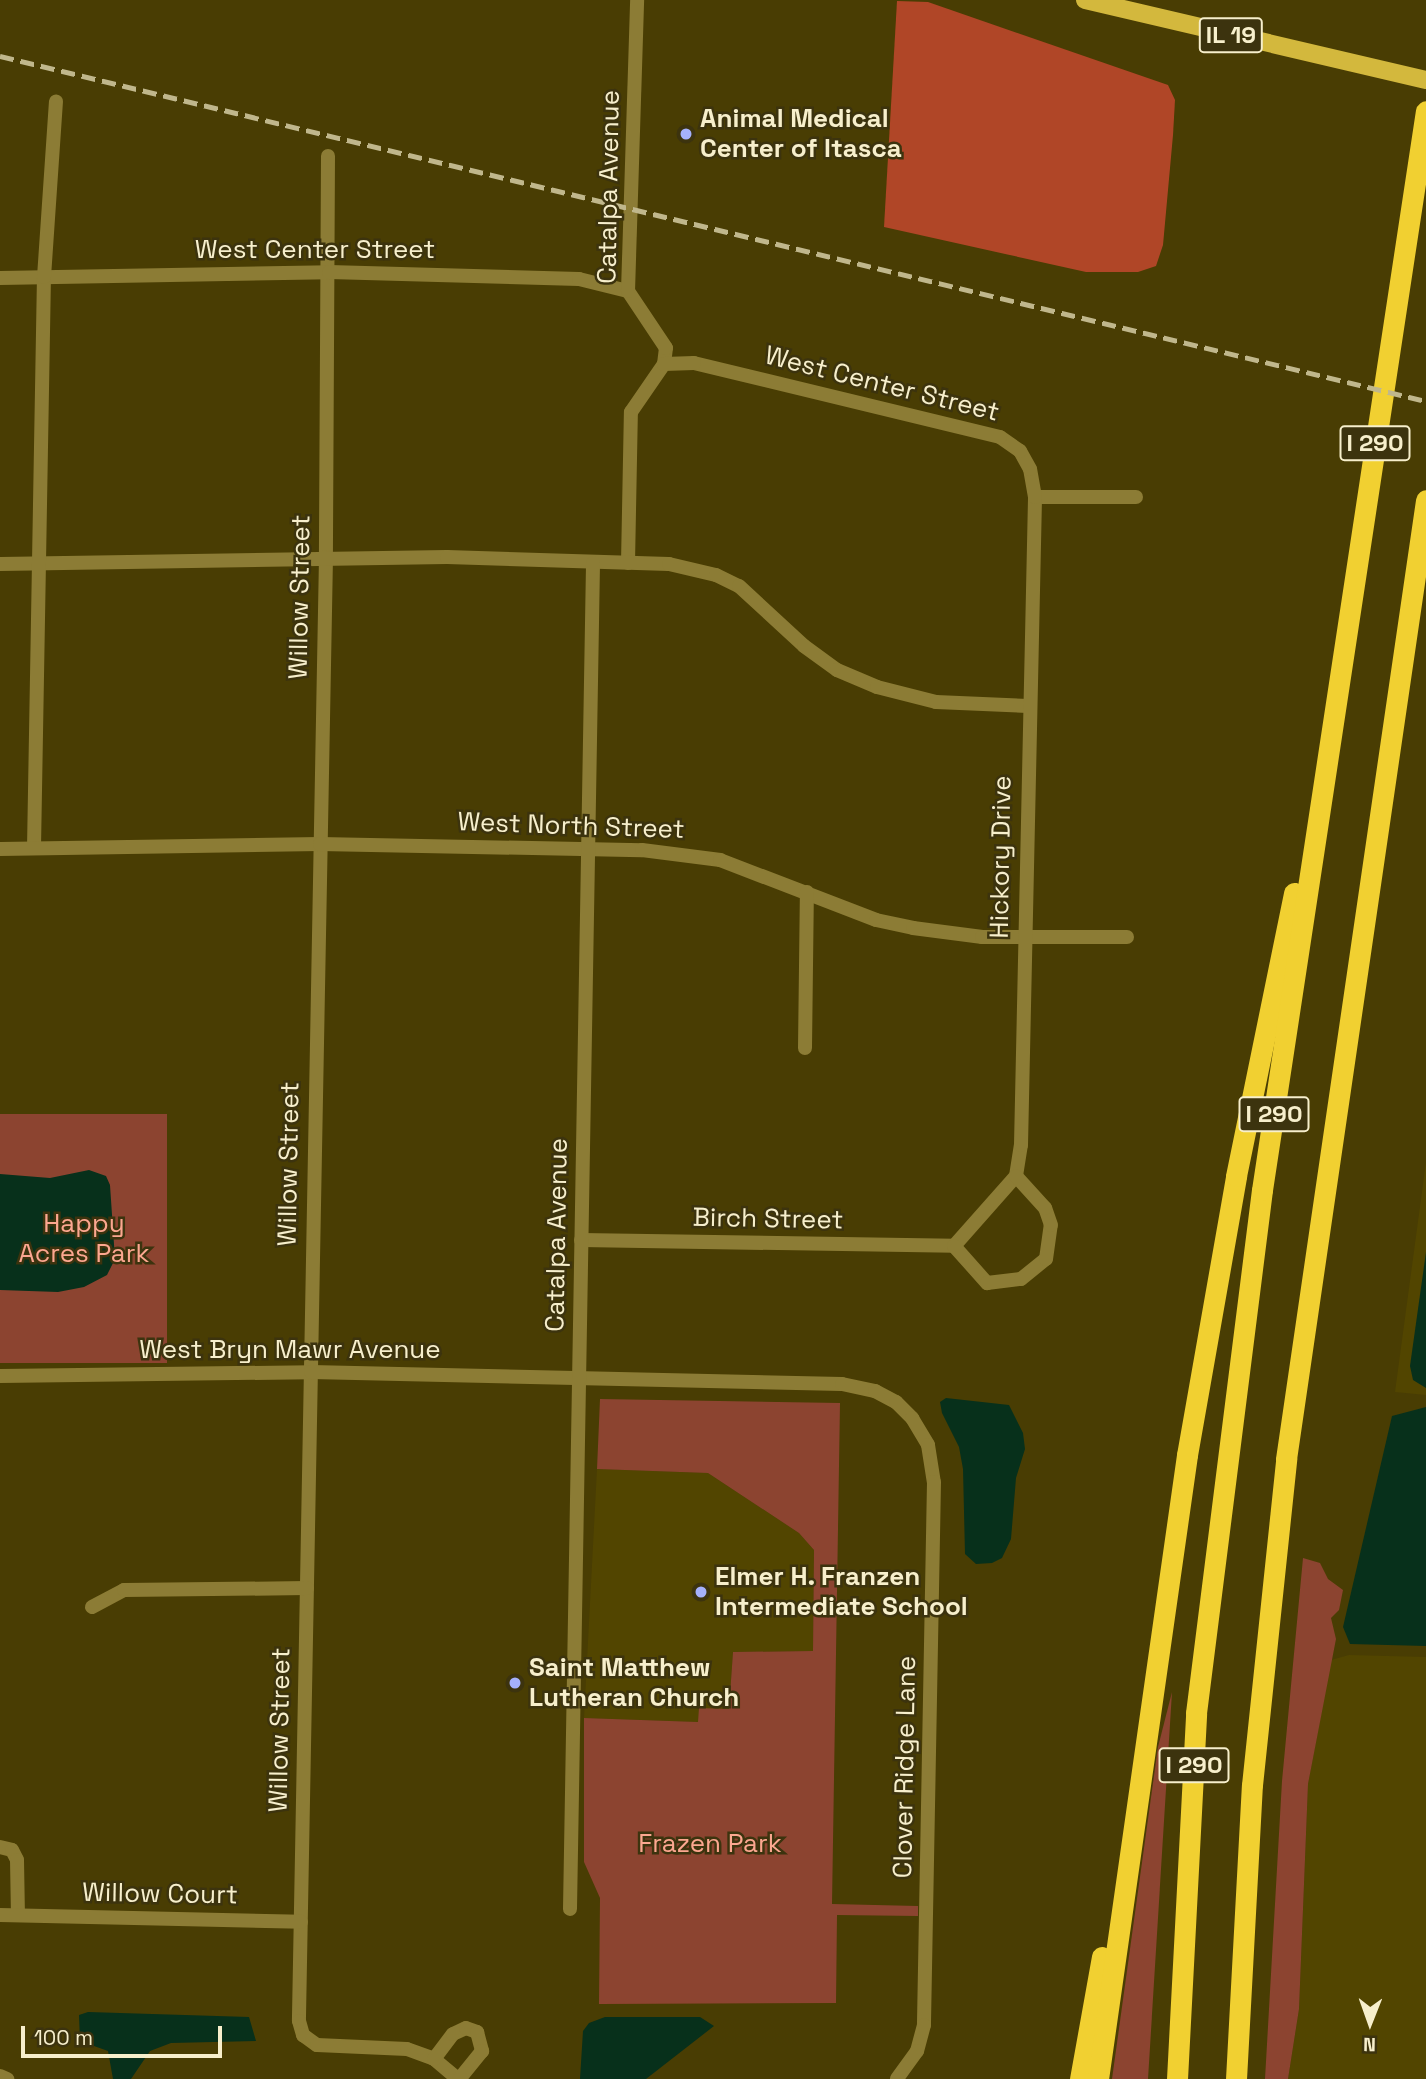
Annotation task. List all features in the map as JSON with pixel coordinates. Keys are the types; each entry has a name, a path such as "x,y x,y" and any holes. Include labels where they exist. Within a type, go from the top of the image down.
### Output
{"highway":[{"name":"I 290","path":"1177,2079 1196,1713 1262,1190 1426,111"},
{"name":"I 290","path":"1238,2079 1252,1786 1287,1446 1426,500"},
{"path":"1098,2079 1218,1276 1279,953 1324,776"},
{"path":"1080,2079 1118,1864 1136,1812"}],"main road":[{"name":"IL 19","path":"1085,0 1426,80"}],"street":[{"name":"Catalpa Avenue","path":"637,0 628,291 666,348 664,364"},
{"path":"34,848 44,277 56,101"},
{"name":"Willow Street","path":"328,156 326,557 299,2021 306,2038 322,2045 407,2049 434,2059 459,2079 482,2051 477,2032 466,2028 453,2034 434,2059"},
{"name":"West Center Street","path":"0,278 329,272 579,279 628,291"},
{"name":"West Center Street","path":"664,364 694,363 1000,437 1025,458 1035,497"},
{"path":"628,563 631,412 664,364"},
{"path":"1035,497 1136,497"},
{"name":"Hickory Drive","path":"954,1247 990,1209 1016,1176 1021,1144 1028,706 1035,497"},
{"path":"0,564 326,557 669,564 716,575 739,586 837,670 877,687 936,702 1028,706"},
{"name":"Catalpa Avenue","path":"570,1909 593,563"},
{"name":"West North Street","path":"0,849 320,844 589,848 702,855 876,920 913,928 982,937 1127,937"},
{"path":"805,1048 807,892"},
{"path":"954,1247 987,1283 1021,1279 1046,1259 1051,1225 1045,1208 1016,1176"},
{"name":"Birch Street","path":"581,1240 954,1247"},
{"name":"West Bryn Mawr Avenue","path":"0,1376 310,1372 580,1377"},
{"name":"Clover Ridge Lane","path":"580,1377 854,1385 896,1402 912,1418 928,1445 934,1482 924,2025 917,2051 897,2079"},
{"path":"92,1607 124,1590 307,1588"},
{"path":"0,1847 12,1850 17,1860 18,1916"},
{"name":"Willow Court","path":"0,1915 301,1922"},
{"path":"0,2076 7,2079"}],"shaded area":[{"path":"897,1 928,2 1168,85 1175,100 1173,135 1163,245 1156,266 1138,272 1086,272 884,227"},
{"path":"1426,1162 1426,1395 1395,1392"},
{"path":"89,1170 106,1176 110,1185 115,1259 107,1275 84,1287 58,1292 0,1290 0,1174 50,1178"},
{"path":"1426,1252 1426,1388 1413,1380 1410,1366"},
{"path":"946,1398 1009,1405 1023,1433 1025,1449 1016,1478 1011,1539 1002,1558 992,1563 976,1564 965,1554 963,1469 959,1447 942,1413 940,1402"},
{"path":"1426,1407 1426,1646 1350,1644 1343,1627 1392,1416"},
{"name":"Elmer H. Franzen Intermediate School","path":"597,1469 708,1473 799,1533 814,1550 813,1651 733,1652 729,1710 698,1722 584,1718"},
{"path":"1349,1655 1426,1657 1426,2079 1288,2079 1299,2009 1308,1784 1331,1660"},
{"path":"88,2012 249,2017 256,2041 171,2043 150,2051 131,2079 113,2079 108,2051 80,2041 79,2015"},
{"path":"605,2017 700,2017 714,2026 646,2079 580,2079 583,2031 589,2023"}],"green space":[{"name":"Happy Acres Park","path":"0,1114 167,1114 167,1363 0,1363"},
{"name":"Frazen Park","path":"600,1399 840,1403 832,1904 918,1906 918,1916 837,1915 836,2003 599,2004 600,1898 584,1862 584,1718 698,1722 699,1708 729,1709 733,1652 813,1651 814,1550 799,1533 708,1473 597,1469"},
{"path":"1303,1558 1320,1563 1328,1579 1343,1590 1339,1610 1331,1618 1336,1639 1308,1784 1299,2009 1288,2079 1265,2079 1282,1781"},
{"path":"1172,1692 1148,2079 1112,2079 1158,1747"}],"railway":[{"path":"0,56 1426,401"}],"place":[{"name":"Animal Medical Center of Itasca","path":"686,134"},
{"name":"Elmer H. Franzen Intermediate School","path":"701,1592"},
{"name":"Saint Matthew Lutheran Church","path":"515,1683"}]}
